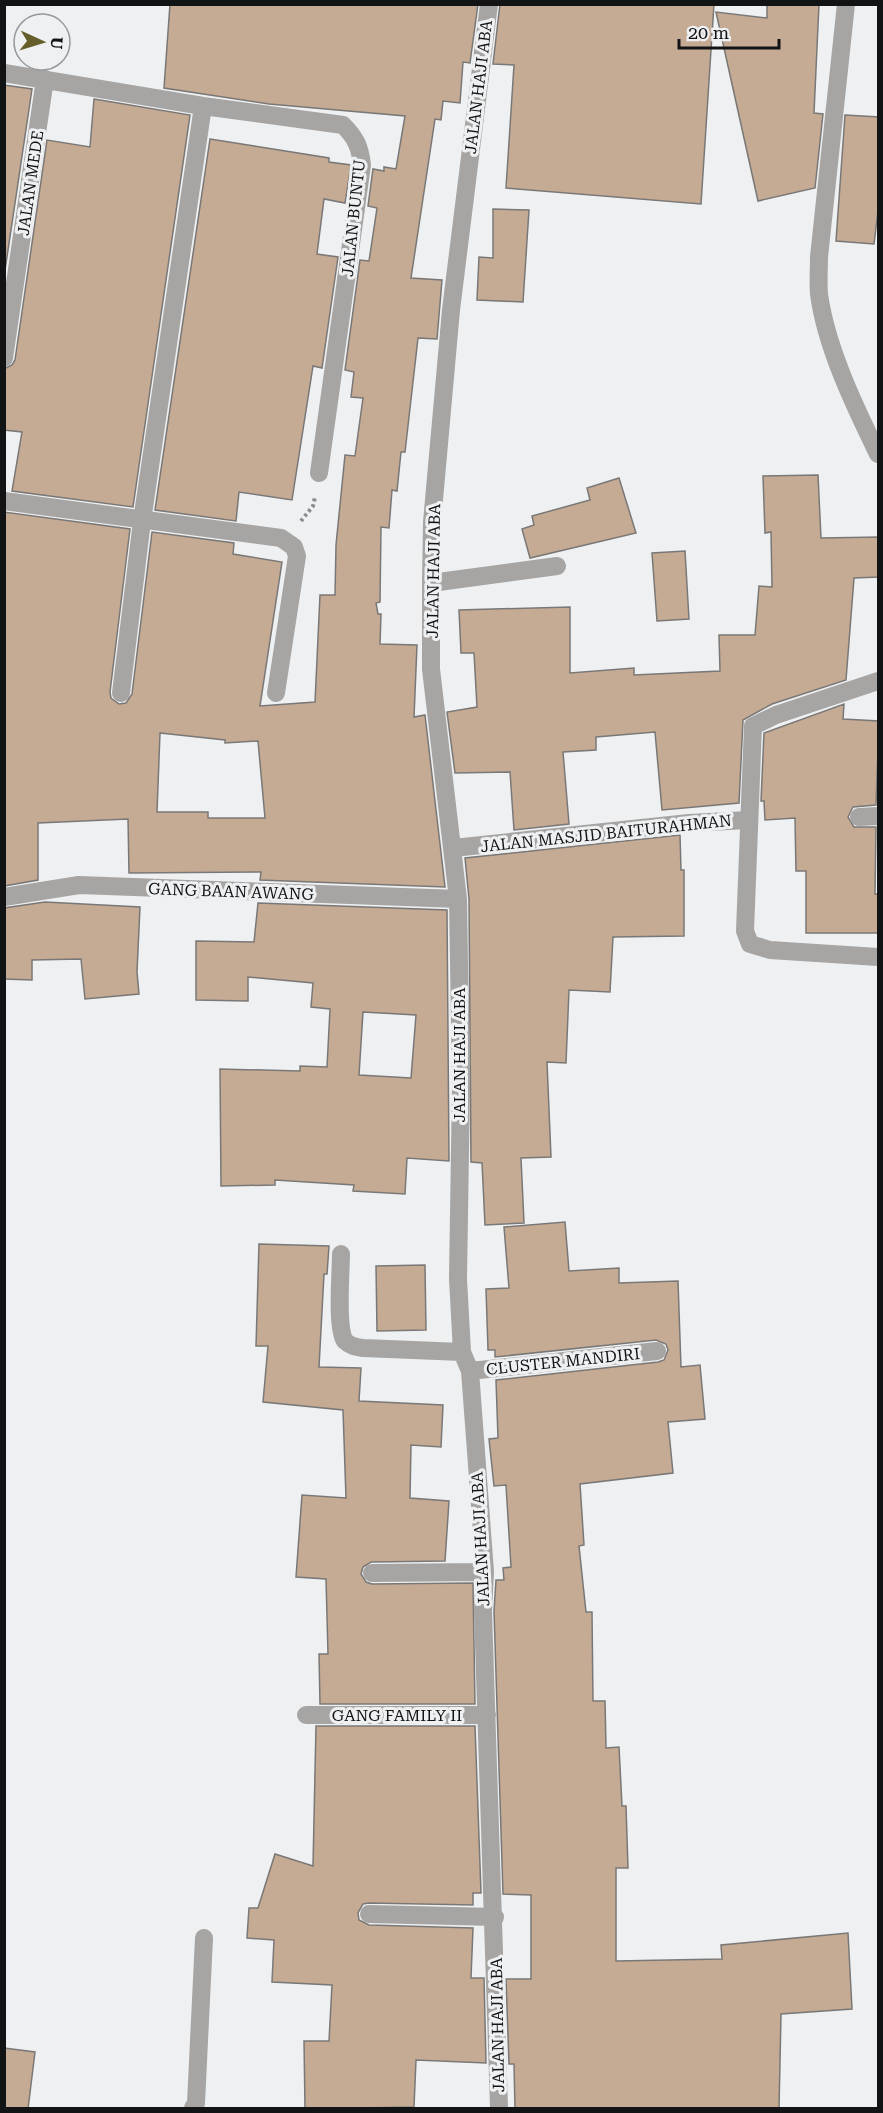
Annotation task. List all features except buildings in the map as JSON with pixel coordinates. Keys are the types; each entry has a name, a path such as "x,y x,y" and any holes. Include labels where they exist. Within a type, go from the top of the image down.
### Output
{"street":[{"name":"JALAN HAJI ABA","path":"489,4 451,310 432,522 431,669 458,899 461,1086 458,1247 462,1352 470,1371 484,1572 499,2109"},
{"path":"846,4 819,257 819,293 826,327 857,411 879,454"},
{"name":"JALAN BUNTU","path":"4,73 203,106 343,125 359,145 362,165 319,473"},
{"name":"JALAN MEDE","path":"4,358 45,79"},
{"path":"121,693 142,520 203,106"},
{"path":"4,501 285,540 294,547 297,556 276,693"},
{"path":"431,584 557,566"},
{"name":"JALAN MASJID BAITURAHMAN","path":"453,848 689,823 747,820 753,726 776,715 879,681"},
{"path":"859,817 879,816"},
{"path":"747,820 745,931 750,944 770,950 879,957"},
{"name":"GANG BAAN AWANG","path":"4,897 79,885 458,899"},
{"path":"341,1254 341,1326 345,1340 353,1346 363,1348 462,1352"},
{"name":"CLUSTER MANDIRI","path":"470,1371 657,1351"},
{"path":"372,1573 484,1572"},
{"name":"GANG FAMILY II","path":"306,1715 487,1715"},
{"path":"369,1914 495,1917"},
{"path":"193,2109 196,2103 204,1938"}],"path":[{"path":"285,540 313,506 319,473"}]}
